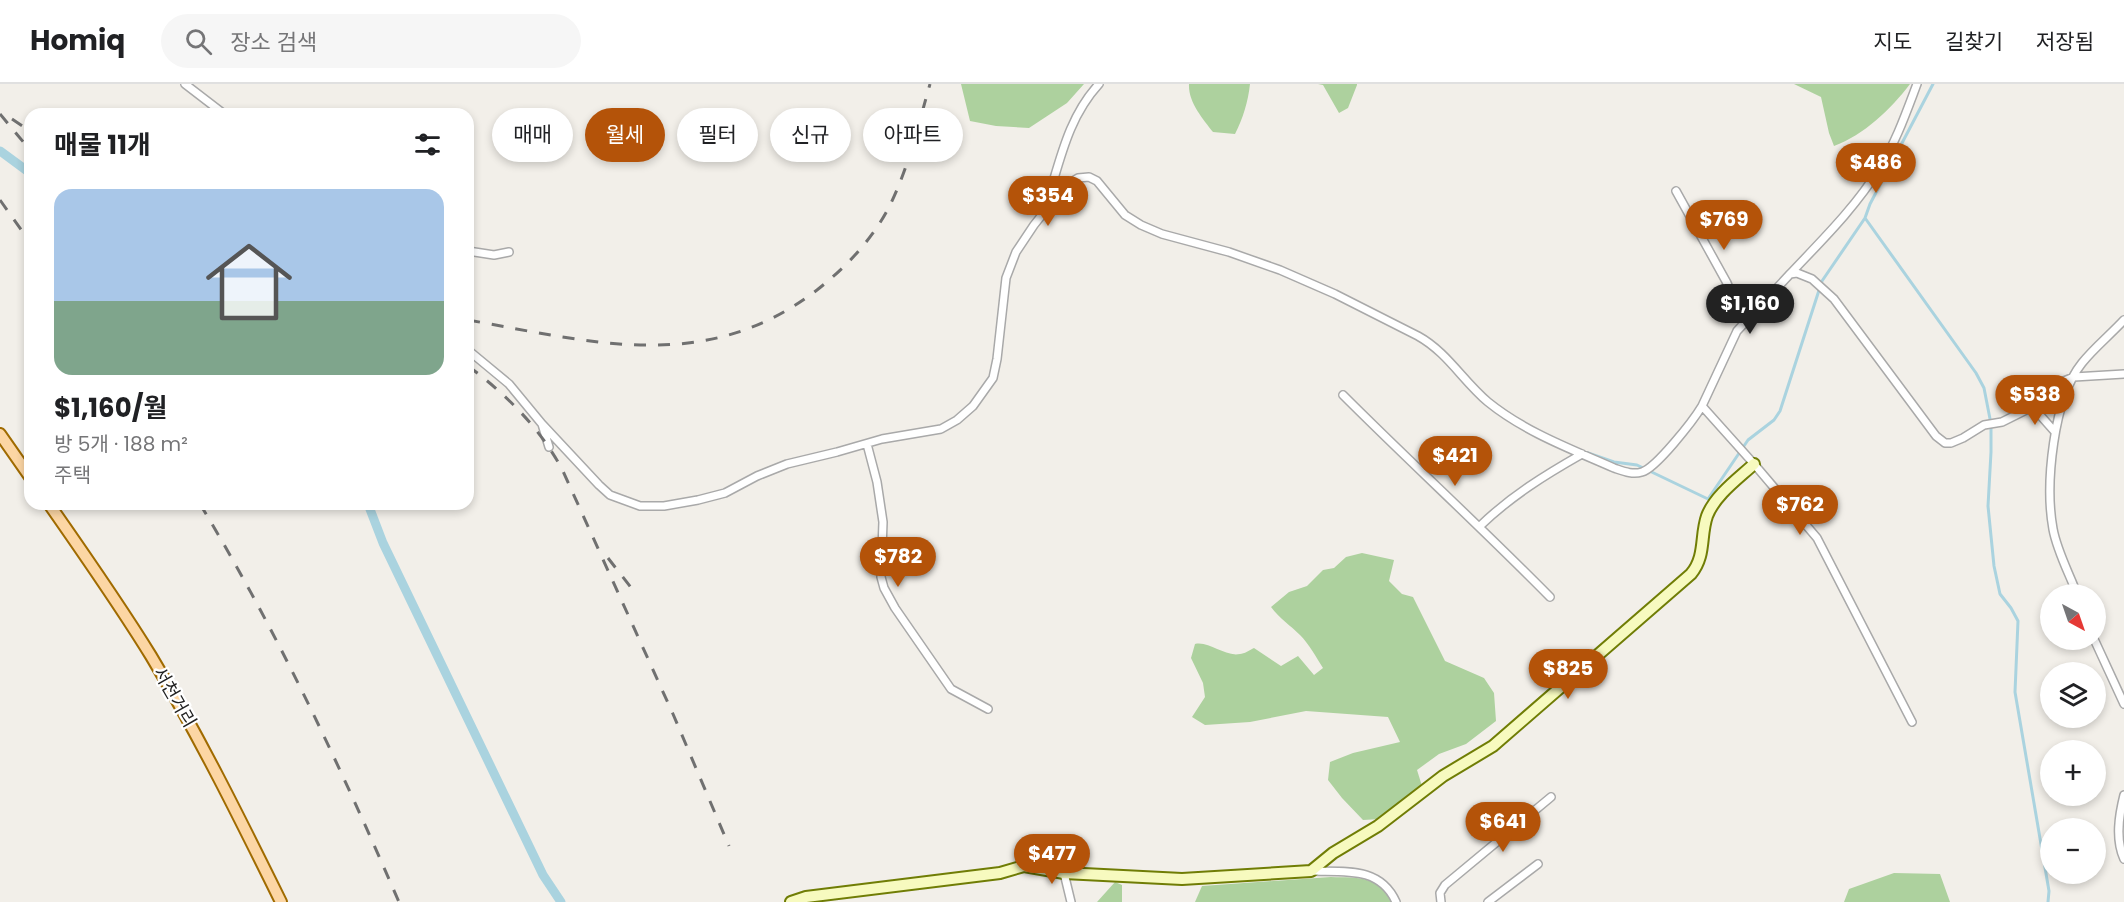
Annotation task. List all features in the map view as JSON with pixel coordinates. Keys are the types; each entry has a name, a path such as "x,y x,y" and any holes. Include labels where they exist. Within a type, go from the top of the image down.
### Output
{"main road":[{"path":"0,434 24,468"},
{"name":"서천거리","path":"53,510 150,656 212,762 281,902"}],"street":[{"path":"185,84 216,108"},
{"path":"1045,211 1065,138 1088,97 1099,84"},
{"path":"474,355 509,384 598,485 610,495 640,506 664,506 725,493 787,464 905,434 941,429 957,420 985,392 993,378 1006,278 1016,252 1065,186 1078,178 1089,177 1100,184 1125,215 1141,225 1162,234 1229,252 1280,270 1335,294 1419,336 1431,343 1486,399 1501,411 1529,429 1628,473 1647,469 1659,460 1702,406 1737,331 1844,215 1879,170 1899,131 1917,84"},
{"path":"1676,191 1727,283 1744,323"},
{"path":"474,252 494,255 509,252"},
{"path":"1790,274 1797,273 1821,286 1834,299 1936,436 1945,443 1963,438 1984,425 2002,422 2032,406 2064,381 2074,377 2124,374"},
{"path":"2073,584 2054,531 2049,498 2055,432 2063,402 2081,364 2124,320"},
{"path":"1343,395 1480,526 1550,597"},
{"path":"1702,406 1817,538 1912,722"},
{"path":"2032,406 2055,432"},
{"path":"542,423 549,447"},
{"path":"867,444 884,522 881,577 884,588 895,608 951,689 988,709"},
{"path":"1480,526 1502,505 1525,488 1582,454"},
{"path":"1311,872 1333,853 1378,826 1443,776 1493,746 1691,574 1699,564 1707,515 1719,497 1754,464"},
{"path":"2099,650 2124,704"},
{"path":"2124,795 2118,822 2120,850 2124,859"},
{"path":"1441,902 1440,893 1445,885 1551,797"},
{"path":"1488,902 1538,864"},
{"path":"791,902 816,896 1000,873 1024,866 1064,873 1182,879 1349,872 1370,875 1393,894 1396,902"},
{"path":"1064,873 1071,902"}],"green space":[{"path":"961,84 1084,84 1067,103 1029,128 996,126 970,121"},
{"path":"1189,84 1250,84 1245,110 1235,134 1213,132 1194,104"},
{"path":"1318,84 1357,85 1348,108 1339,113 1323,85"},
{"path":"1794,84 1910,84 1876,120 1856,135 1834,146 1821,97"},
{"path":"1362,553 1394,560 1389,581 1402,594 1413,597 1445,661 1484,678 1494,693 1496,721 1466,744 1439,754 1417,770 1422,786 1380,819 1363,820 1328,780 1330,762 1353,753 1400,742 1388,717 1306,711 1250,722 1205,725 1192,717 1205,697 1203,683 1191,658 1195,644 1234,654 1254,648 1281,666 1298,656 1314,675 1323,668 1315,655 1303,639 1271,607 1289,592 1307,586 1323,570 1334,568 1346,557"},
{"path":"1894,873 1940,874 1950,902 1844,902 1849,889"},
{"path":"1331,877 1358,878 1373,882 1386,893 1392,902 1195,902 1202,886"},
{"path":"1115,882 1122,885 1122,902 1097,902"}],"waterway":[{"path":"1933,84 1870,204 1865,218 1976,373 1984,388 1991,424 1988,506 1994,566 2000,594 2018,621 2015,692 2049,891 2048,902"},
{"path":"0,151 24,169"},
{"path":"1588,453 1614,462 1637,465 1708,499 1748,440 1774,420 1780,411 1822,281 1865,218"},
{"path":"370,510 383,543 543,875 561,902"}],"railway":[{"path":"474,321 560,337 604,343 648,345 691,343 733,334 775,317 817,290 838,273 857,253 881,221 907,163 930,84"},
{"path":"0,114 24,143"},
{"path":"12,119 24,127"},
{"path":"0,200 24,234"},
{"path":"474,371 521,412 543,439 562,469 673,714 729,846"},
{"path":"204,510 255,601 306,700 399,902"},
{"path":"608,558 636,594"}]}
